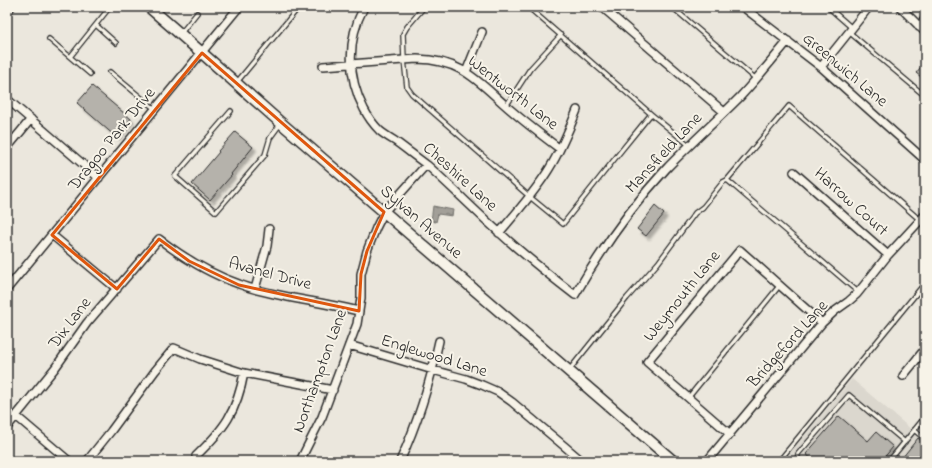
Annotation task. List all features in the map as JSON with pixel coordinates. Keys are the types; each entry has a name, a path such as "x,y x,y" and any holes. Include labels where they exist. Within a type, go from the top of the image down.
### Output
{"main road":[{"name":"Sylvan Avenue","path":"149,7 281,123 673,461"}],"street":[{"path":"7,12 11,7"},
{"name":"Dragoo Park Drive","path":"7,289 239,7"},
{"name":"Cheshire Lane","path":"364,7 357,21 353,35 351,64 354,86 358,98 371,121 380,131 426,165 542,270 575,295"},
{"path":"602,7 724,112"},
{"name":"Greenwich Lane","path":"743,7 821,67 925,160"},
{"path":"821,67 868,7"},
{"path":"900,7 925,32"},
{"path":"919,27 925,19"},
{"path":"466,72 482,32"},
{"name":"Mansfield Lane","path":"575,295 608,242 647,190 689,145 740,97 788,41"},
{"name":"Wentworth Lane","path":"324,66 417,58 435,60 455,66 475,78 506,106 560,150"},
{"path":"7,99 99,178"},
{"path":"499,232 530,197 550,169 577,110"},
{"path":"7,148 31,119"},
{"name":"Northampton Lane","path":"300,461 322,417 357,324 361,298 361,274 367,251 376,228 384,212 426,165"},
{"name":"Harrow Court","path":"794,172 888,255"},
{"name":"Bridgeford Lane","path":"707,461 822,323 858,293 888,255 922,218"},
{"path":"255,289 268,246 269,229"},
{"path":"52,235 117,289"},
{"name":"Avanel Drive","path":"159,239 189,261 222,278 255,289 359,311"},
{"name":"Dix Lane","path":"7,427 55,368 87,323 159,239"},
{"name":"Weymouth Lane","path":"688,398 647,362 740,250 780,286"},
{"path":"780,286 822,323"},
{"path":"400,461 416,425 426,397 439,342"},
{"name":"Englewood Lane","path":"349,346 466,379 498,392 582,461"},
{"path":"87,461 174,348 200,359 244,373 333,390"},
{"path":"903,376 925,349"},
{"path":"196,456 212,441 228,420 238,399 244,373"},
{"path":"688,398 730,434"},
{"path":"16,416 69,461"}],"lane":[{"path":"70,57 110,7"},
{"path":"236,83 300,7"},
{"path":"424,7 403,34 407,87 412,94 563,224 651,114"},
{"path":"528,7 689,145"},
{"path":"672,7 756,80"},
{"path":"828,7 850,30 925,96"},
{"path":"180,34 197,14"},
{"path":"96,25 116,43"},
{"path":"506,106 530,69 561,35"},
{"path":"49,39 90,74"},
{"path":"110,72 155,109"},
{"path":"568,371 627,298 658,263 695,213 703,207 723,182 727,180 788,106 922,218"},
{"path":"231,111 175,176 216,212 265,155 270,138 281,123"},
{"path":"727,180 858,293"},
{"path":"779,461 925,283"},
{"path":"688,398 780,286"},
{"path":"797,461 798,454 849,395 905,442"},
{"path":"889,461 925,417"},
{"path":"914,430 925,439"}],"highlighted area":[{"path":"202,53 384,212 367,251 361,274 359,311 239,285 189,261 159,239 117,289 52,235"}],"shaded area":[{"path":"852,379 925,441 925,461 784,461"}],"water":[{"path":"433,206 453,210 452,216 438,214 436,222 431,221"}],"building":[{"path":"925,62 925,80 916,73"},
{"path":"92,86 131,119 116,137 77,103"},
{"path":"235,132 253,147 231,174 232,175 210,200 192,184"},
{"path":"655,206 664,214 646,236 637,229"},
{"path":"839,416 868,441 876,432 893,447 881,461 814,461 806,454"},
{"path":"918,438 925,444 925,461 906,461 902,458"}]}
